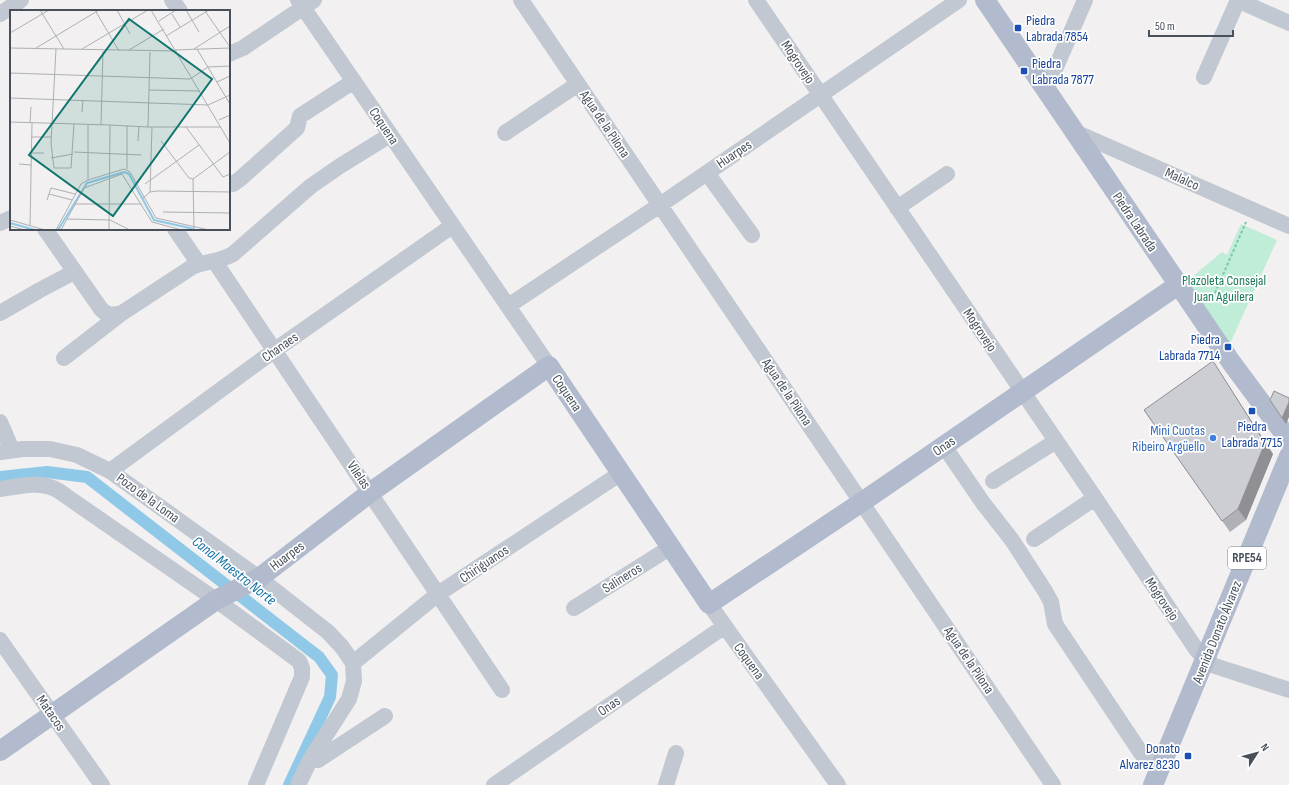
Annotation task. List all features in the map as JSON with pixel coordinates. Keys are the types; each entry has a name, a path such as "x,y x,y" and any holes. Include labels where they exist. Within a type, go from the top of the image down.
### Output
{"main road":[{"name":"Piedra Labrada","path":"986,0 1194,309 1289,440"},
{"name":"Onas","path":"709,604 862,502 1178,285"},
{"name":"Coquena","path":"549,366 709,604"},
{"name":"Huarpes","path":"0,751 216,600 259,578 371,492 549,366"},
{"name":"Avenida Donato Álvarez","path":"1165,785 1289,456"},
{"name":"Avenida Donato Álvarez","path":"1153,785 1289,491"}],"street":[{"path":"0,14 21,0 29,10"},
{"path":"172,0 179,10"},
{"name":"Agua de la Pilona","path":"521,0 1053,785"},
{"name":"Mogrovejo","path":"756,0 1196,649 1210,663"},
{"name":"Huarpes","path":"508,306 660,205 959,0"},
{"path":"1046,90 1085,0"},
{"path":"1204,77 1238,0 1289,23"},
{"path":"230,54 243,48 305,2"},
{"name":"Coquena","path":"305,2 354,81 390,135 549,366"},
{"path":"230,184 233,184 240,179 296,128 300,116 354,81"},
{"path":"505,133 578,84"},
{"name":"Malalco","path":"1075,132 1289,226"},
{"path":"64,358 122,313 192,267 199,264 225,259 233,254 311,186 390,135"},
{"path":"707,173 752,235"},
{"path":"897,208 947,174"},
{"path":"0,223 10,218"},
{"name":"Chanaes","path":"110,471 275,350 452,226"},
{"path":"46,230 74,272 105,313 110,315 122,313"},
{"path":"176,230 199,264"},
{"name":"Vilelas","path":"215,262 371,492 502,690"},
{"path":"0,313 74,272"},
{"path":"0,422 6,451"},
{"path":"993,482 1056,441"},
{"path":"944,446 983,503 1012,540 1045,591 1050,602 1055,624 1141,753 1148,760 1162,765"},
{"name":"Pozo de la Loma","path":"6,451 23,449 50,449 77,455 110,471 259,578 328,632 342,647 353,663"},
{"name":"Chiriguanos","path":"353,663 438,594 622,473"},
{"path":"0,489 27,485 42,485 52,488 66,496 216,600 298,661 302,668 302,677 256,785"},
{"path":"1034,539 1095,498"},
{"name":"Salineros","path":"574,608 671,547"},
{"name":"Coquena","path":"709,604 838,785"},
{"name":"Onas","path":"494,785 725,626"},
{"name":"Matacos","path":"0,640 102,785"},
{"path":"298,785 310,760 349,699 354,681 353,663"},
{"path":"1210,663 1289,690"},
{"path":"310,760 318,760 385,716"},
{"path":"666,785 676,753"}],"path":[{"path":"1194,309 1215,293 1251,210"}],"green space":[{"name":"Plazoleta Consejal Juan Aguilera","path":"1241,224 1277,240 1229,346 1186,282 1222,252 1227,255"}],"building":[{"name":"Mini Cuotas Ribeiro Argüello","path":"1213,361 1265,443 1238,509 1222,521 1144,410"},
{"path":"1274,391 1289,398 1289,402 1282,418 1270,400"}],"waterway":[{"name":"Canal Maestro Norte","path":"0,477 47,472 87,477 319,657 332,675 330,697 289,785"}],"place":[{"name":"Piedra Labrada 7854","path":"1018,28"},
{"name":"Piedra Labrada 7877","path":"1024,71"},
{"name":"Piedra Labrada 7714","path":"1228,347"},
{"name":"Piedra Labrada 7715","path":"1252,411"},
{"name":"Mini Cuotas Ribeiro Argüello","path":"1213,438"},
{"name":"Donato Alvarez 8230","path":"1188,756"}]}
